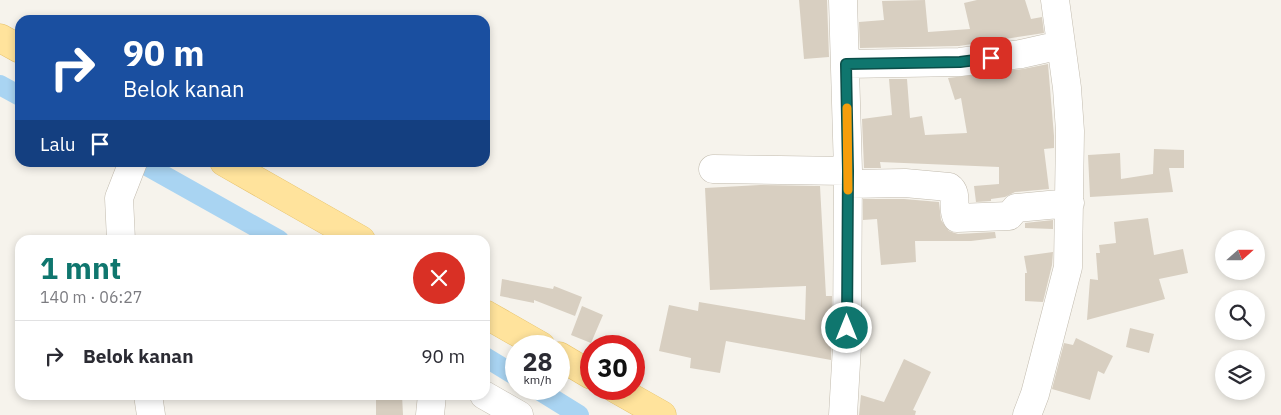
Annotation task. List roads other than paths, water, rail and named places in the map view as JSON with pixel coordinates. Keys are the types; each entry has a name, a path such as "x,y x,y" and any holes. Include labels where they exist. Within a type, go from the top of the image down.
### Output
{"main road":[{"path":"0,38 15,46"},
{"path":"233,167 352,235"},
{"path":"490,317 522,335"},
{"path":"635,400 662,415"}],"street":[{"path":"843,0 848,177 847,346 843,415"},
{"path":"1027,415 1035,394 1068,267 1070,203 1069,123 1055,0"},
{"path":"846,64 960,62 1021,54 1061,45"},
{"path":"121,235 120,198 131,167"},
{"path":"713,169 848,177 949,187 954,194 955,215 957,218 1009,216 1016,208 1070,203"},
{"path":"490,398 519,415"},
{"path":"149,400 151,415"},
{"path":"430,415 432,400"}],"waterway":[{"path":"0,85 15,93"},
{"path":"149,167 270,235"},
{"path":"490,360 505,369"},
{"path":"555,400 579,415"}]}
